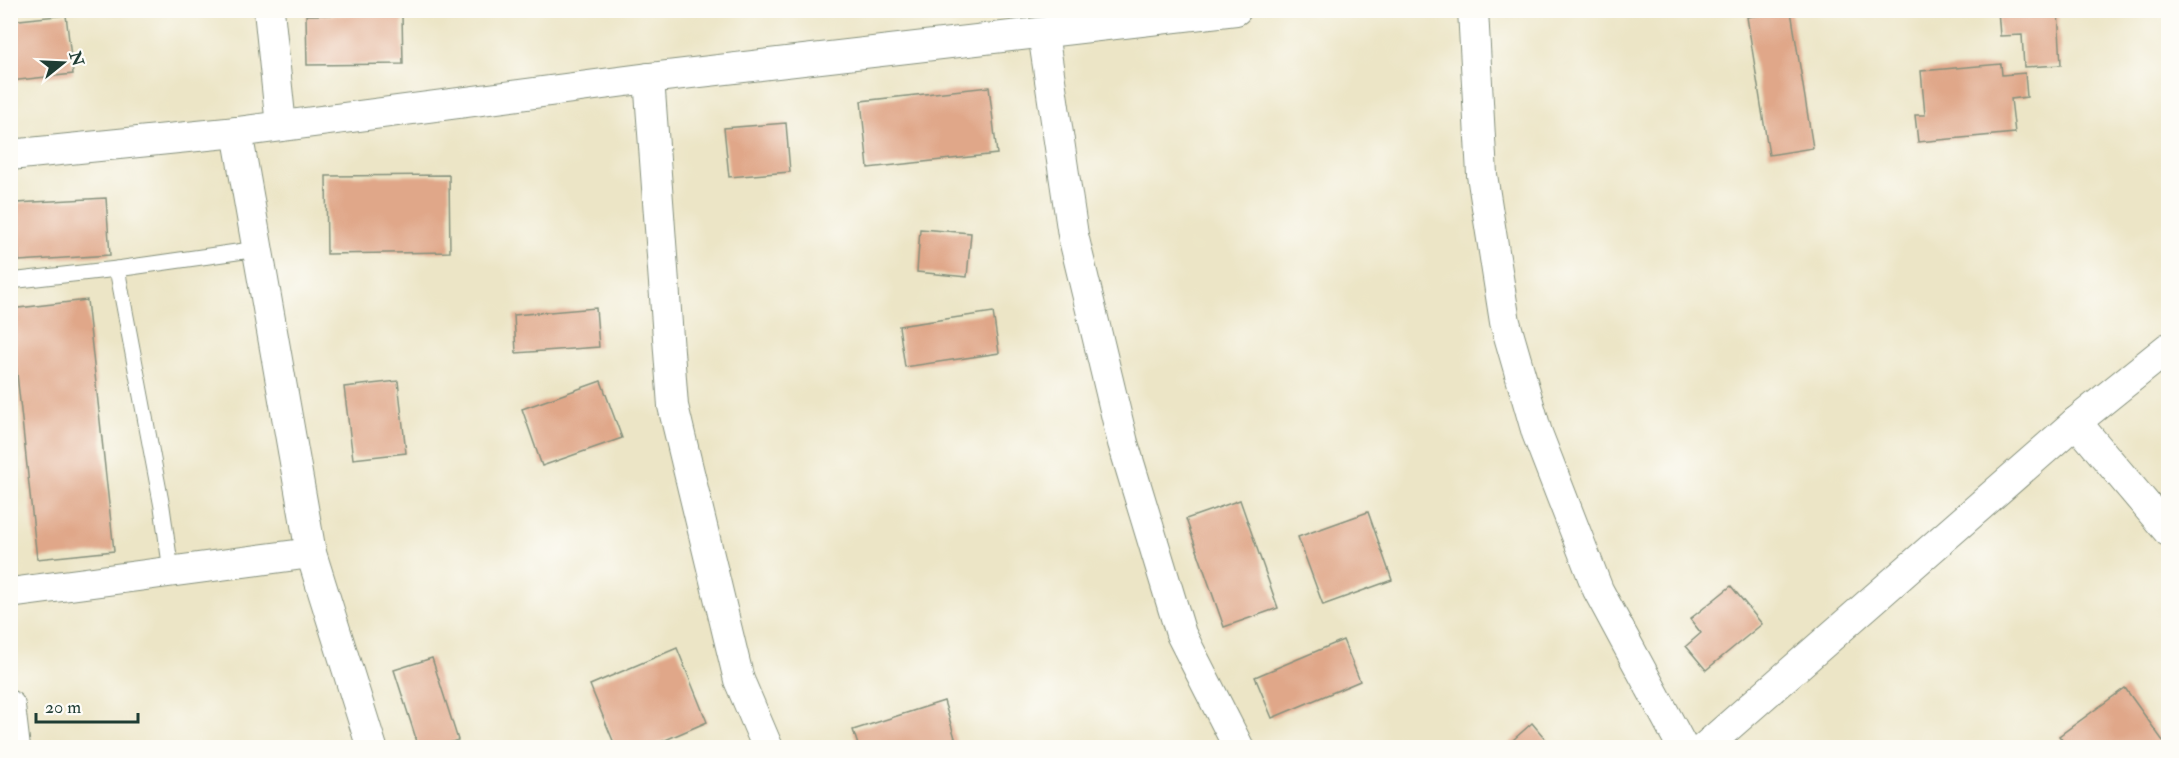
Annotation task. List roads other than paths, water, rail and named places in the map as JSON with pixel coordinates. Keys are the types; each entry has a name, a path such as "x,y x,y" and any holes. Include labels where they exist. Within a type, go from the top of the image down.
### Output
{"street":[{"path":"269,10 281,126"},
{"path":"10,155 237,132 649,78 1236,10"},
{"path":"1473,10 1482,175 1505,322 1511,345 1537,433 1598,590 1683,747"},
{"path":"1042,33 1072,236 1123,443 1181,634 1239,747"},
{"path":"649,78 673,406 740,680 768,747"},
{"path":"237,132 311,553 372,747"},
{"path":"1704,747 2076,423 2169,348"},
{"path":"2076,423 2169,531"},
{"path":"10,593 311,553"},
{"path":"10,706 15,747"}],"lane":[{"path":"10,280 117,269 258,249"},
{"path":"117,269 162,507 171,571"}]}
